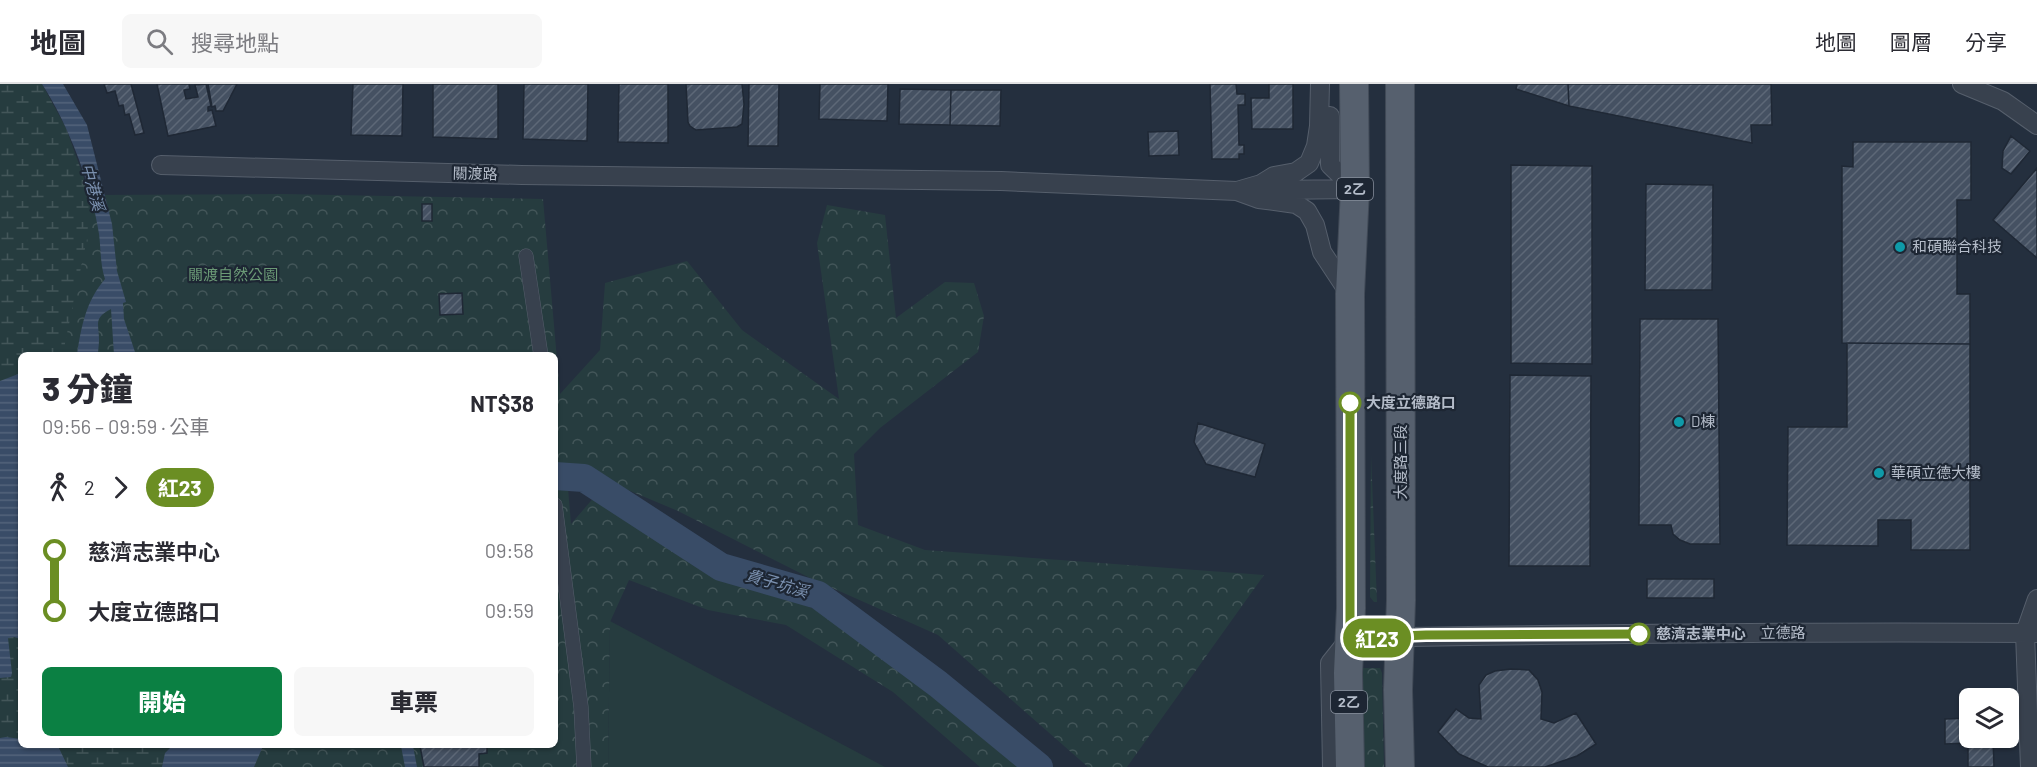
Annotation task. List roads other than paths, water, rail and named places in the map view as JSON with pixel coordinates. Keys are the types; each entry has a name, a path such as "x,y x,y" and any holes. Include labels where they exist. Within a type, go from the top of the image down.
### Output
{"main road":[{"name":"2乙","path":"1350,767 1350,294 1355,189 1354,84"},
{"name":"大度路三段","path":"1400,84 1400,637 1398,690 1400,767"}],"street":[{"path":"1237,191 1262,184 1274,176 1296,172 1309,163 1316,146 1319,126 1320,84"},
{"path":"1330,84 1330,165 1355,189"},
{"path":"1962,84 2003,101 2037,125"},
{"name":"關渡路","path":"161,165 522,175 1001,181 1237,191"},
{"path":"1262,184 1273,190 1355,189"},
{"path":"1237,191 1259,199 1296,204 1307,211 1315,225 1322,252 1350,294"},
{"path":"526,256 540,352"},
{"path":"558,528 582,717 584,767"},
{"path":"2030,767 2031,633 2037,599"},
{"name":"立德路","path":"1350,638 1426,635 1742,632 2031,633"},
{"path":"1332,767 1330,663 1350,638"}],"water":[{"name":"中港溪","path":"42,84 63,84 87,125 112,224 117,271 126,302 123,303 124,319 135,352 114,352 111,309 102,315 98,322 98,352 77,352 85,315 93,296 105,279 91,196 70,136"},
{"path":"18,374 18,638 8,638 11,677 0,678 0,381"},
{"path":"0,738 18,739 18,748 59,748 68,767 0,767"},
{"path":"170,748 262,748 254,767 162,767 165,753"},
{"path":"401,748 413,748 417,767 405,767"}],"waterway":[{"name":"貴子坑溪","path":"558,476 584,478 721,567 818,595 938,684 1039,767"}],"place":[{"name":"和碩聯合科技","path":"1900,247"},
{"name":"大度立德路口","path":"1350,403"},
{"name":"D棟","path":"1679,422"},
{"name":"華碩立德大樓","path":"1879,473"},
{"name":"慈濟志業中心","path":"1639,634"}],"park label":[{"name":"關渡自然公園","path":"233,275"}]}
